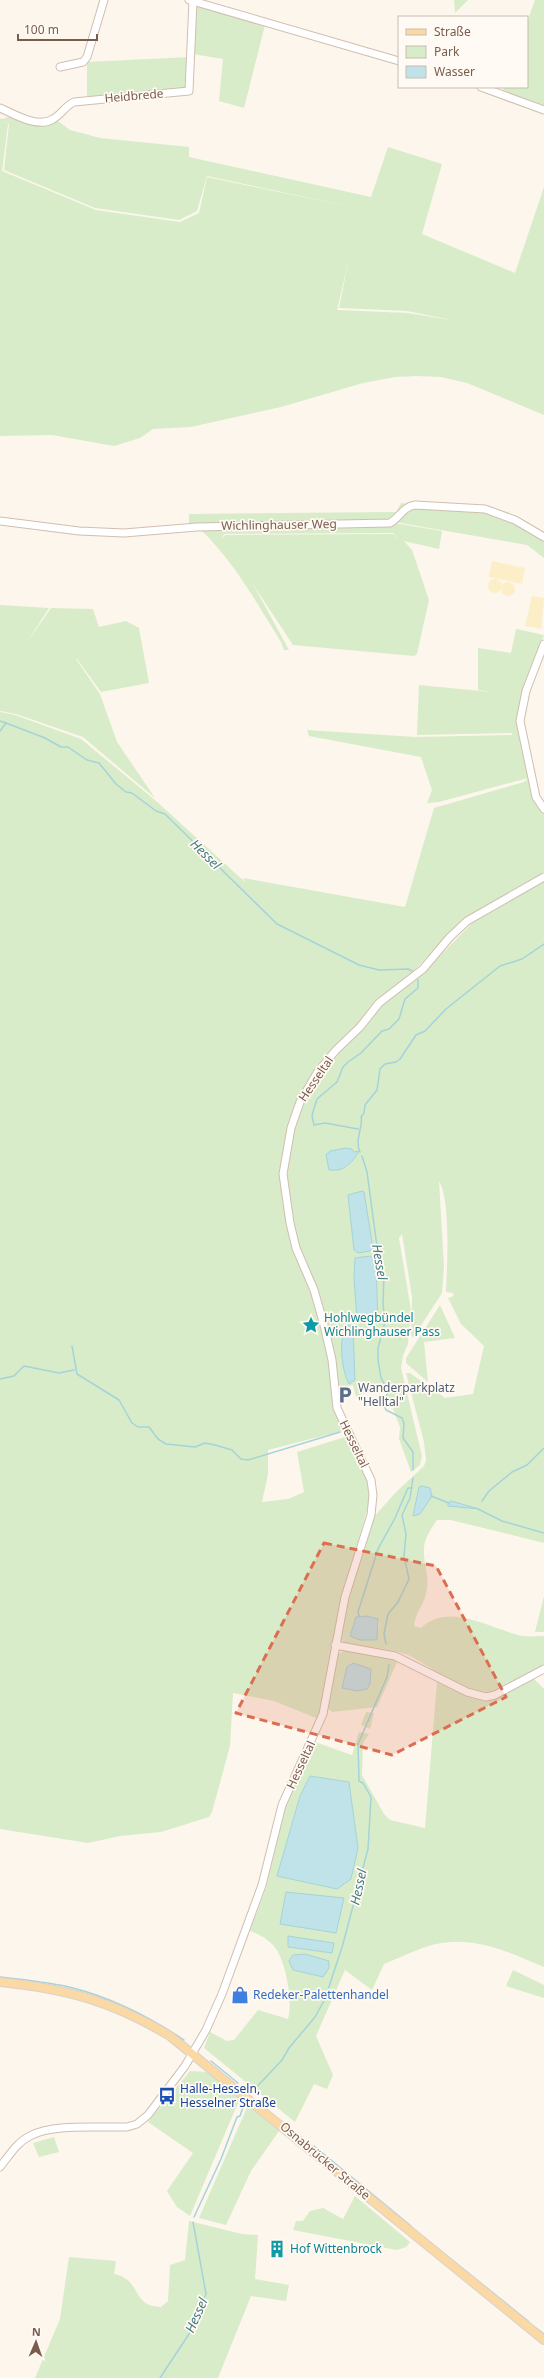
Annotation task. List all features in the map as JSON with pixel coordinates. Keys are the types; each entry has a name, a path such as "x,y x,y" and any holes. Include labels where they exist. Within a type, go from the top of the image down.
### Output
{"main road":[{"name":"Osnabrücker Straße","path":"0,1982 58,1990 100,2001 148,2023 194,2053 544,2340"}],"street":[{"path":"60,67 83,62 87,57 104,0"},
{"name":"Heidbrede","path":"0,108 34,122 43,122 52,120 60,114 65,106 74,102 189,91 191,0 398,61"},
{"path":"483,88 544,110"},
{"name":"Wichlinghauser Weg","path":"0,521 79,531 124,533 197,527 390,523 398,519 404,509 415,505 485,509 514,520 544,537"},
{"path":"544,644 526,691 520,721 536,797 544,810"},
{"name":"Hesseltal","path":"0,2167 24,2140 36,2133 60,2129 127,2127 137,2124 148,2115 194,2053 220,1999 262,1884 282,1804 323,1714 345,1597 371,1515 373,1495 371,1480 337,1408 332,1360 324,1325 314,1290 296,1248 283,1174 291,1128 300,1102 317,1073 336,1050 360,1027 379,1004 423,969 449,938 467,921 544,877"},
{"path":"336,1645 395,1656 467,1692 486,1697 495,1695 544,1669"}],"highlighted area":[{"path":"324,1543 436,1566 506,1697 392,1755 236,1713"}],"green space":[{"path":"454,0 468,0 455,13"},
{"path":"535,0 544,0 544,108 503,91 504,88 528,88 528,19"},
{"path":"198,6 265,25 244,108 219,101 223,59 193,54 196,9"},
{"path":"189,57 188,86 182,90 87,98 87,62"},
{"path":"12,116 36,125 58,121 70,130 100,138 189,147 189,157 371,197 388,147 442,164 422,234 515,273 544,187 544,415 467,383 441,377 416,376 395,377 363,383 281,407 191,427 153,429 140,438 114,446 52,435 0,436 0,118 2,119","holes":["4,121 9,124 4,170 95,208 179,220 197,211 207,176 361,209 207,177 199,213 180,222 96,210 2,171 8,124","348,263 339,308 407,311 456,321 408,313 337,310"]},
{"path":"401,503 496,513 544,539 544,558 527,545 389,521 189,525 189,514 396,512"},
{"path":"394,523 442,531 439,549 404,541 412,550 429,600 417,654 414,656 293,645 241,566 254,586 289,650 284,650 281,642 244,582 223,554 199,528","holes":["393,533 399,540 393,534 225,535 221,540 224,534"]},
{"path":"0,605 49,608 26,644 51,608 93,609 99,627 126,621 139,628 149,683 101,692 77,659 19,654 76,659 100,694 117,742 155,798 83,737 16,714 0,711"},
{"path":"516,629 544,635 527,679 518,722 530,772 544,812 544,872 462,920 408,977 405,987 425,971 475,920 544,881 544,1543 451,1520 437,1520 429,1533 425,1544 424,1553 427,1588 425,1598 416,1616 414,1626 421,1628 432,1620 444,1617 457,1617 484,1623 522,1636 544,1636 544,1667 490,1693 480,1693 459,1685 408,1655 386,1649 347,1644 340,1639 347,1597 372,1519 396,1492 424,1466 426,1460 424,1442 406,1373 410,1373 445,1398 473,1394 484,1346 461,1324 448,1298 454,1296 453,1293 446,1292 447,1218 443,1191 439,1181 444,1266 442,1293 413,1338 411,1334 412,1297 402,1234 399,1238 411,1310 408,1344 403,1356 401,1368 422,1456 420,1465 411,1472 399,1439 400,1427 383,1383 356,1397 353,1385 337,1389 335,1406 342,1431 268,1450 268,1474 262,1502 288,1499 304,1492 297,1452 345,1437 367,1479 370,1500 342,1597 320,1712 316,1718 274,1701 233,1693 230,1746 212,1812 209,1817 161,1832 120,1836 88,1843 0,1829 0,712 15,715 81,739 155,800 245,882 243,878 405,907 434,808 524,782 528,778 439,802 427,803 432,790 421,757 309,736 307,730 415,737 512,735 512,733 417,735 419,685 491,692 478,690 478,648 511,653","holes":["352,1149 355,1152 347,1167 331,1171","353,1326 353,1341 343,1363","359,1616 379,1622 377,1640 351,1637"]},
{"path":"440,1305 455,1338 424,1342 428,1382 406,1363 406,1358"},
{"path":"544,1596 544,1632 535,1632"},
{"path":"345,1650 398,1660 377,1707 332,1712 329,1709 328,1704 337,1655"},
{"path":"532,1677 544,1689 544,1967 487,1945 450,1942 416,1950 384,1964 372,1990 345,1970 316,2036 333,2075 327,2089 314,2084 295,2122 204,2048 210,2032 227,2041 234,2040 258,2010 288,2019 290,2002 289,1991 282,1960 278,1951 273,1945 262,1936 250,1931 267,1885 285,1806 315,1742 352,1755 359,1732 369,1734 363,1743 362,1775 384,1814 390,1820 425,1828 437,1682 465,1695 491,1700","holes":["310,1776 277,1876 300,1796","289,1936 334,1944 332,1953 288,1947"]},
{"path":"366,1712 374,1713 370,1729 361,1725"},
{"path":"513,1970 544,1985 544,1998 506,1986"},
{"path":"190,2071 209,2072 240,2098 190,2216 177,2207 167,2191 193,2153 148,2122"},
{"path":"248,2105 279,2131 251,2171 226,2225 199,2218"},
{"path":"54,2137 59,2152 39,2157 33,2143"},
{"path":"355,2196 410,2242 406,2247 397,2250 293,2230 296,2221 303,2221 310,2211 323,2208 343,2219"},
{"path":"189,2221 242,2234 258,2235 255,2279 289,2285 286,2301 251,2296 218,2378 35,2378 60,2319 69,2257 116,2261 114,2274 123,2277 129,2282 140,2298 145,2302 151,2306 161,2307 168,2301 170,2265 185,2260"}],"sand":[{"path":"492,561 525,568 522,584 489,577"},
{"path":"495,579 500,581 502,586 500,591 495,593 490,591 488,586 490,581"},
{"path":"508,582 513,584 515,589 513,594 508,596 503,594 501,589 503,584"},
{"path":"532,596 544,598 541,629 525,626"}],"water":[{"path":"346,1148 352,1149 354,1152 359,1151 347,1166 339,1170 329,1170 326,1155 330,1151"},
{"path":"362,1191 364,1192 373,1248 370,1251 358,1253 354,1250 348,1195"},
{"path":"370,1256 376,1260 378,1322 376,1324 357,1320 354,1278 355,1258"},
{"path":"348,1325 353,1327 355,1380 349,1384 344,1371 342,1354 343,1336"},
{"path":"422,1486 430,1488 432,1496 420,1514 413,1516 419,1487"},
{"path":"451,1501 479,1509 448,1506 448,1503"},
{"path":"366,1616 378,1619 377,1640 360,1640 350,1636 356,1617"},
{"path":"353,1663 371,1669 370,1684 367,1689 357,1691 342,1688 347,1667"},
{"path":"310,1776 349,1782 358,1848 351,1879 337,1889 277,1876 300,1796"},
{"path":"286,1892 344,1898 336,1933 280,1924"},
{"path":"288,1936 334,1943 332,1953 288,1947"},
{"path":"305,1954 329,1961 329,1968 323,1977 293,1970 289,1961 293,1955"}],"waterway":[{"name":"Hessel","path":"0,721 6,723"},
{"name":"Hessel","path":"0,731 6,723 45,738 61,747 68,747 87,760 99,763 116,784 126,792 132,793 156,811 165,814 277,924 359,965 379,970 408,969 412,971"},
{"name":"Hessel","path":"360,1152 358,1147 358,1138 362,1120 361,1117 364,1113 365,1105 377,1090 380,1069 385,1064 396,1062 400,1059 416,1035 425,1031 446,1009 500,966 522,959 544,944"},
{"name":"Hessel","path":"358,1129 325,1123 314,1125 312,1115 317,1099 337,1082 343,1067 348,1062 361,1053 382,1031 389,1029 399,1019 405,999 418,988 418,980"},
{"name":"Hessel","path":"362,1156 367,1172 378,1254 384,1274 383,1304 385,1322 378,1348 378,1360 381,1378 389,1392 382,1401 386,1410 402,1418 404,1423 403,1438 413,1452 413,1470"},
{"path":"72,1346 77,1374 119,1400 132,1423 138,1427 149,1427 158,1439 166,1444 195,1447 205,1443 232,1450 241,1459 248,1460 340,1432"},
{"path":"0,1379 14,1376 24,1366 59,1373 74,1370"},
{"path":"482,1501 489,1491 512,1472 527,1465 544,1448"},
{"name":"Hessel","path":"386,1644 384,1634 388,1614 398,1602 409,1579 404,1556 406,1534 402,1515 410,1498 413,1478"},
{"path":"359,1616 358,1612 378,1549 395,1518 408,1488 412,1488"},
{"path":"431,1496 449,1503"},
{"path":"478,1509 502,1521 544,1533"},
{"name":"Hessel","path":"253,2091 282,2060 289,2048 315,2017 325,1999 343,1944 368,1849 371,1797 363,1783 359,1781 358,1744 387,1677 389,1665"},
{"path":"0,1977 55,1984 88,1992 117,2003 158,2024 184,2040"},
{"path":"211,2061 238,2083"},
{"name":"Hessel","path":"194,2217 221,2159 237,2117 240,2116 245,2101"},
{"path":"314,2146 411,2226"},
{"name":"Hessel","path":"160,2378 189,2334 206,2294 193,2222"},
{"path":"432,2244 528,2321"},
{"path":"533,2326 544,2334"}],"place":[{"name":"Hohlwegbündel Wichlinghauser Pass","path":"311,1325"},
{"name":"Wanderparkplatz \"Helltal\"","path":"345,1395"},
{"name":"Redeker-Palettenhandel","path":"240,1995"},
{"name":"Halle-Hesseln, Hesselner Straße","path":"167,2096"},
{"name":"Hof Wittenbrock","path":"277,2249"}]}
